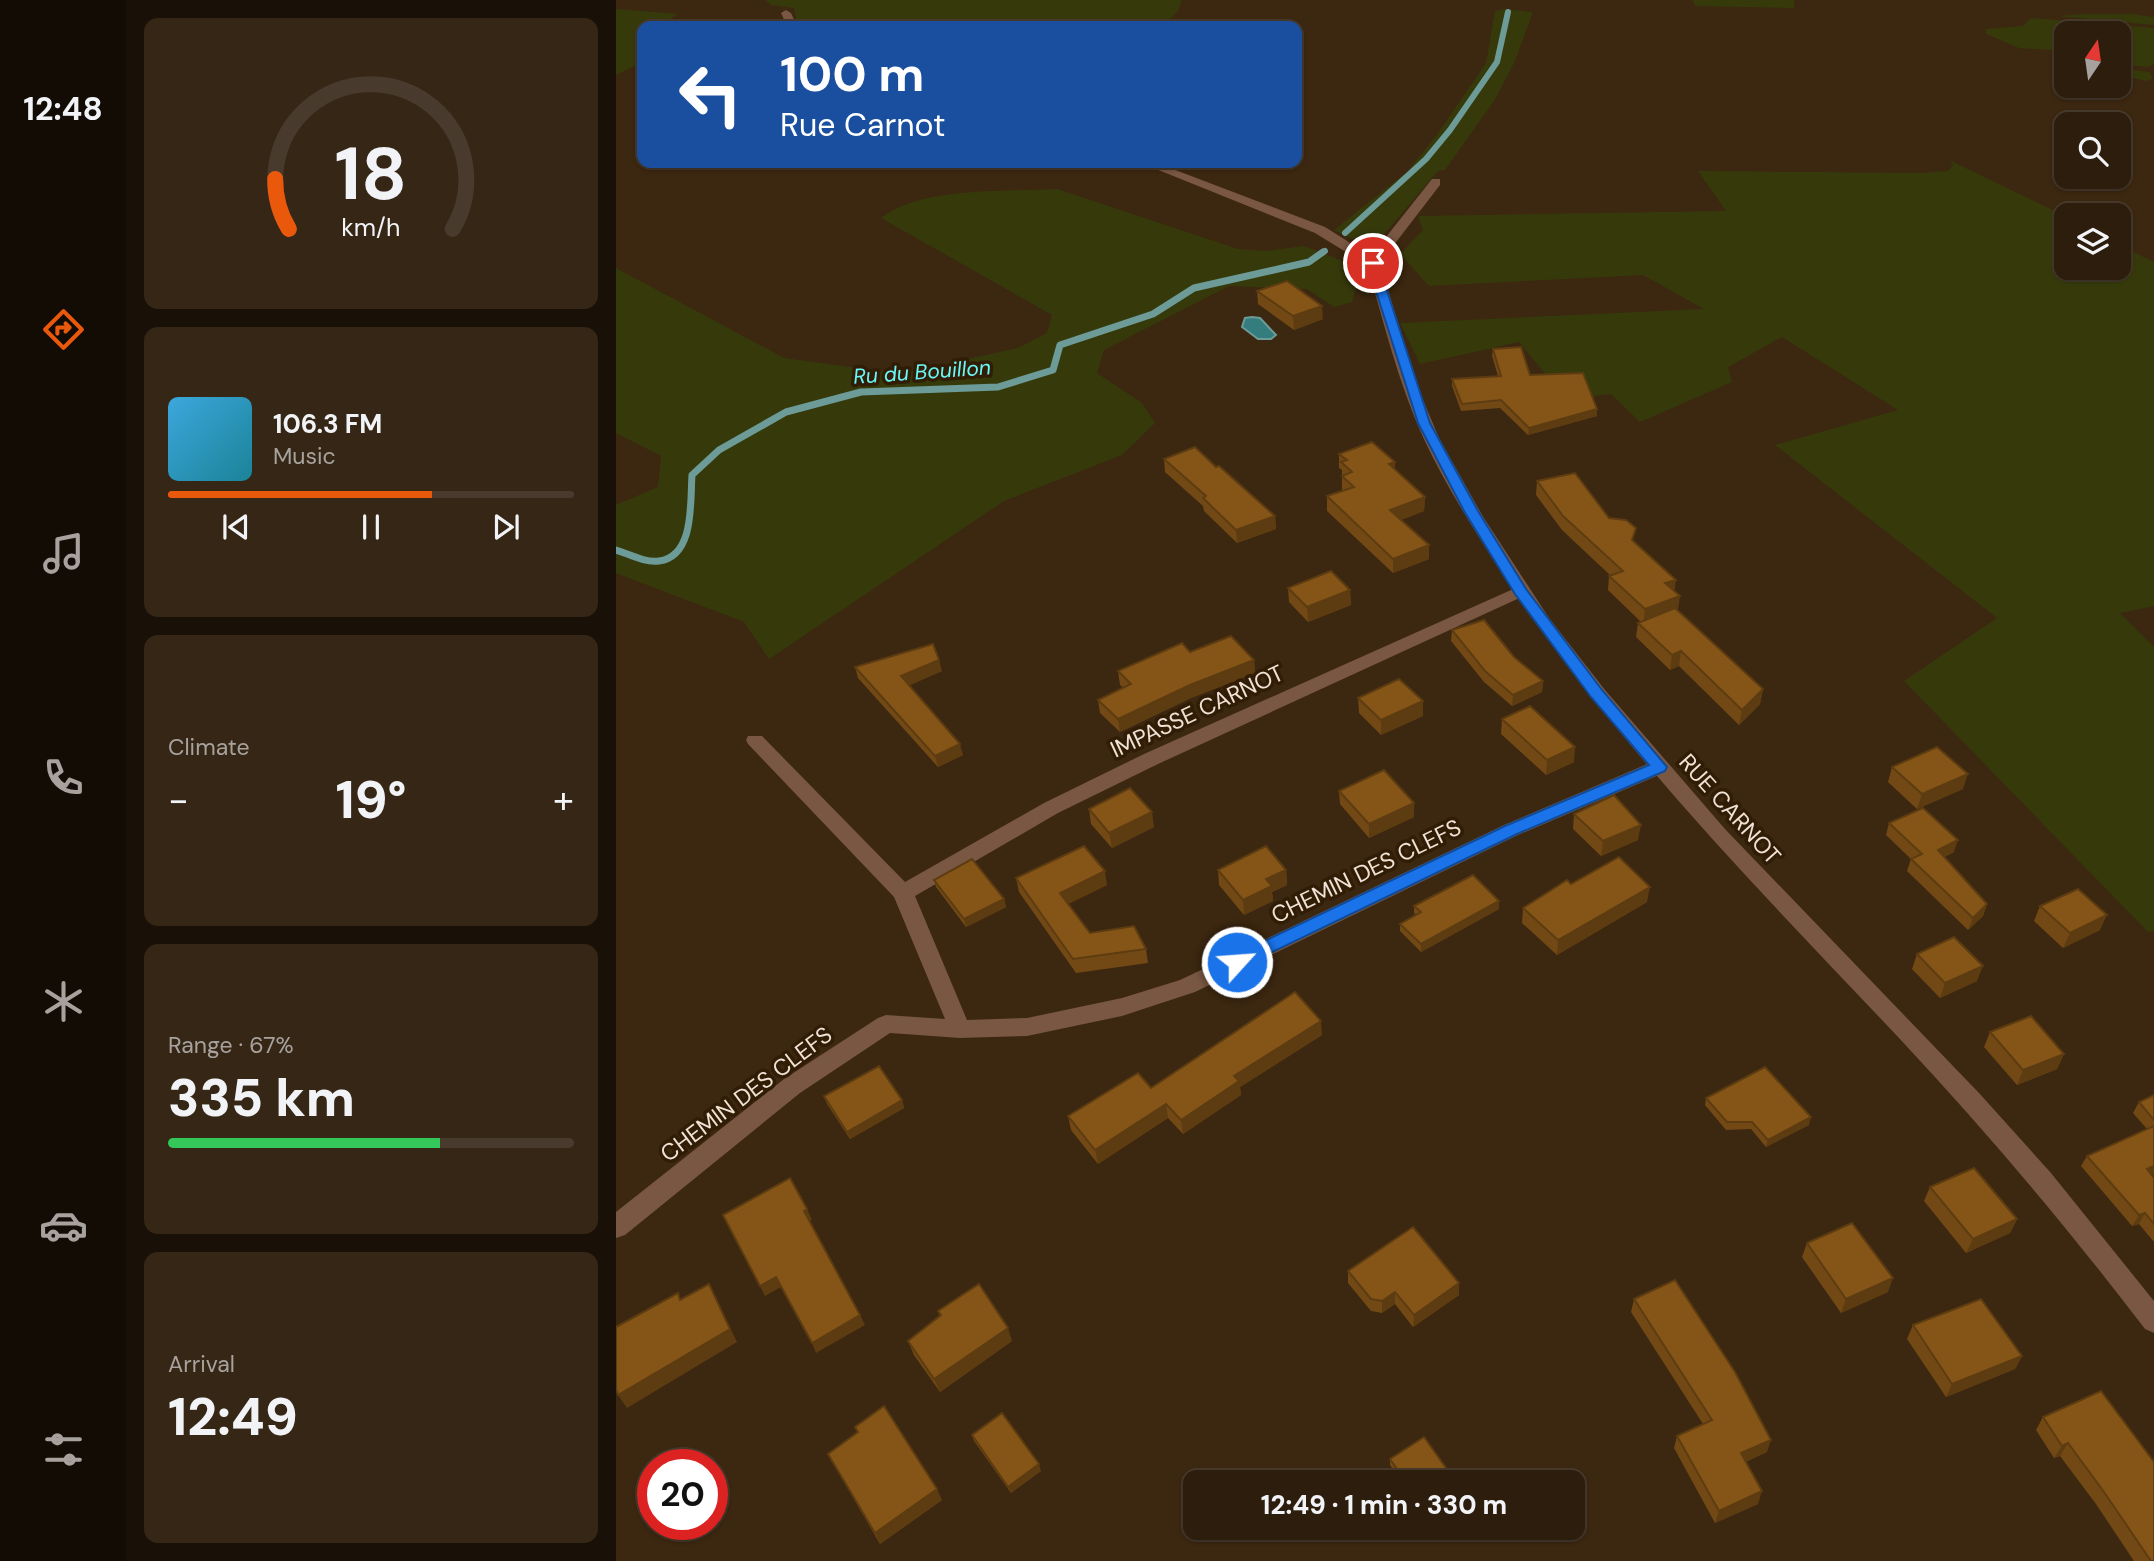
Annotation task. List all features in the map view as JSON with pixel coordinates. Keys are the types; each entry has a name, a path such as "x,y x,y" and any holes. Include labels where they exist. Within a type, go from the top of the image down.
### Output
{"street":[{"path":"786,13 790,21"},
{"path":"1160,168 1311,226 1373,263 1436,182"},
{"name":"RUE CARNOT","path":"1373,263 1424,423 1471,511 1520,590 1596,693 1714,831 1972,1101 2087,1233 2154,1321"},
{"name":"IMPASSE CARNOT","path":"903,893 1051,808 1150,759 1520,590"},
{"path":"755,740 903,893 960,1029"},
{"name":"CHEMIN DES CLEFS","path":"616,1227 792,1086 886,1024 960,1029 1027,1027 1122,1007 1187,986 1511,830 1660,767"}],"green space":[{"path":"765,0 1182,0 1178,11 1168,21 797,21 794,8 771,5"},
{"path":"1693,0 1794,0 1794,8 1695,6"},
{"path":"616,9 678,14 667,21 637,21 637,64 616,75"},
{"path":"1502,9 1533,12 1515,61 1496,98 1445,170 1438,171 1379,240 1357,241 1334,230 1408,171 1439,132 1486,63 1495,11"},
{"path":"2132,14 2154,17 2154,25 2132,21 2057,16"},
{"path":"2031,18 2068,21 2054,21 2054,50 2019,48 1986,34 1986,29 2023,26"},
{"path":"2132,26 2154,28 2154,64 2149,67 2132,65"},
{"path":"2132,70 2149,72 2153,78 2147,81 2132,78"},
{"path":"1949,160 2054,211 2054,280 2131,280 2131,251 2154,262 2154,606 2120,613 2154,647 2154,931 2148,932 1904,681 1997,618 1775,445 1898,410 1782,337 1728,367 1732,382 1640,422 1611,394 1566,399 1519,342 1420,364 1400,323 1704,309 1643,275 1429,286 1400,254 1423,230 1418,216 1726,211 1698,171 1921,173 1948,171 1953,165"},
{"path":"1057,189 1238,249 1267,251 1304,246 1348,263 1357,283 1352,302 1334,307 1307,289 1229,286 1104,350 1097,373 1142,403 1155,423 1122,455 1004,501 769,659 744,622 616,573 616,505 658,487 661,456 616,433 616,268 784,358 879,371 912,371 1018,348 1047,333 1052,315 881,218 918,200 941,196"}],"water":[{"path":"1245,318 1260,318 1276,335 1271,339 1258,339 1242,327"}],"building":[{"path":"1287,281 1322,306 1293,316 1257,291"},
{"path":"1521,347 1530,375 1583,373 1597,409 1529,428 1501,400 1462,404 1452,379 1501,376 1493,349"},
{"path":"1372,442 1395,462 1389,464 1425,497 1390,510 1429,545 1393,559 1327,496 1354,487 1342,476 1352,472 1341,462 1347,460 1339,454"},
{"path":"1195,447 1275,516 1236,530 1203,498 1206,496 1164,459"},
{"path":"1575,473 1609,518 1626,520 1636,528 1632,540 1676,580 1665,583 1680,596 1645,609 1609,576 1623,571 1563,516 1537,481"},
{"path":"1331,571 1350,590 1307,607 1288,588"},
{"path":"1675,608 1763,689 1742,710 1681,651 1672,655 1638,623"},
{"path":"1484,620 1514,657 1543,681 1513,695 1485,671 1452,630"},
{"path":"1231,636 1254,660 1190,685 1118,719 1098,700 1131,684 1118,671 1182,643 1190,652"},
{"path":"933,644 939,660 901,676 960,744 935,756 855,667"},
{"path":"1399,679 1423,701 1381,720 1358,698"},
{"path":"1530,706 1575,747 1547,760 1502,719"},
{"path":"1937,747 1968,774 1922,794 1892,767"},
{"path":"1384,770 1414,803 1369,824 1339,791"},
{"path":"1130,788 1152,812 1109,833 1089,809"},
{"path":"1614,795 1641,825 1603,841 1574,814"},
{"path":"1923,808 1958,840 1938,850 1987,904 1973,918 1911,859 1922,854 1889,823"},
{"path":"1084,846 1105,871 1060,893 1090,933 1134,926 1146,949 1073,959 1016,878"},
{"path":"1266,846 1286,870 1266,879 1272,886 1243,900 1218,870"},
{"path":"1619,857 1650,887 1558,940 1523,908 1567,880 1571,884"},
{"path":"972,859 1004,899 964,919 934,880"},
{"path":"1473,875 1499,901 1421,944 1400,924 1421,912 1414,906"},
{"path":"2078,889 2107,915 2070,933 2040,906"},
{"path":"1954,937 1983,966 1945,983 1917,954"},
{"path":"1295,992 1321,1021 1234,1076 1239,1081 1181,1120 1166,1104 1095,1150 1068,1116 1138,1073 1151,1088"},
{"path":"2031,1016 2064,1054 2023,1070 1990,1032"},
{"path":"879,1066 902,1100 847,1132 824,1096"},
{"path":"1765,1067 1811,1117 1768,1140 1752,1122 1727,1122 1706,1098"},
{"path":"2154,1095 2154,1120 2139,1102"},
{"path":"2154,1126 2154,1166 2147,1169 2154,1178 2154,1224 2145,1213 2139,1215 2087,1156"},
{"path":"1974,1168 2017,1219 1973,1239 1930,1187"},
{"path":"790,1178 807,1209 804,1211 860,1315 812,1343 776,1277 760,1286 723,1215"},
{"path":"1852,1223 1893,1278 1846,1299 1807,1243"},
{"path":"1413,1227 1459,1283 1414,1315 1395,1292 1382,1301 1371,1299 1348,1271"},
{"path":"1675,1280 1735,1372 1771,1440 1741,1453 1762,1491 1719,1511 1677,1436 1712,1420 1634,1299"},
{"path":"709,1284 730,1329 618,1395 616,1327 678,1293 680,1300"},
{"path":"979,1284 1008,1328 934,1379 908,1341 941,1315 938,1311"},
{"path":"1981,1299 2022,1356 1952,1384 1913,1325"},
{"path":"2101,1391 2154,1462 2154,1561 2151,1561 2068,1443 2062,1446 2043,1417"},
{"path":"884,1406 937,1489 875,1533 828,1454 858,1432 855,1427"},
{"path":"1002,1413 1039,1464 1008,1487 972,1435"},
{"path":"1424,1437 1447,1470 1398,1470 1390,1459"}],"waterway":[{"name":"Ru du Bouillon","path":"1345,233 1426,159 1450,130 1497,62 1508,12"},
{"name":"Ru du Bouillon","path":"1321,253 1325,251"},
{"name":"Ru du Bouillon","path":"616,550 648,561 671,557 685,539 690,513 692,475 719,450 786,412 861,392 998,387 1053,370 1060,345 1153,314 1194,288 1309,262 1321,253"}],"route":[{"path":"1237,962 1511,830 1660,767 1596,693 1520,590 1471,511 1424,423 1373,263"}]}
